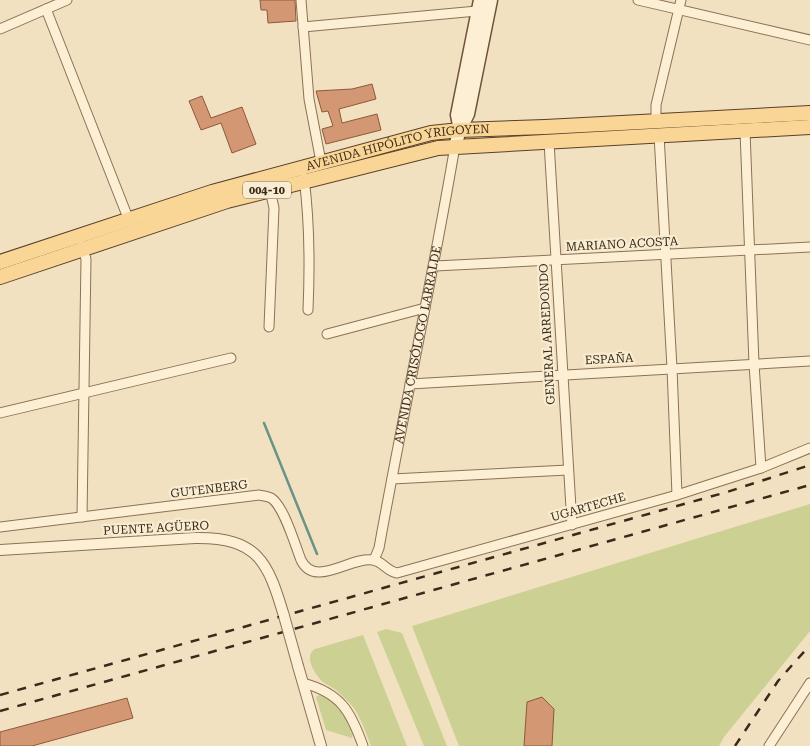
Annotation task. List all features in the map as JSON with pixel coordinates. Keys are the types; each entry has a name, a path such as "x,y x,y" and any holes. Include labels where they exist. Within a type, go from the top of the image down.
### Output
{"main road":[{"path":"460,130 468,114 491,0"},
{"path":"460,130 457,115 479,6"},
{"name":"AVENIDA HIPÓLITO YRIGOYEN","path":"0,262 134,233 227,201 270,190 303,174 321,162 431,133 460,130 810,114"},
{"name":"AVENIDA HIPÓLITO YRIGOYEN","path":"0,277 81,243 129,219 221,189 433,149 455,146 810,127"},
{"name":"AVENIDA CRISÓLOGO LARRALDE","path":"455,146 460,130"}],"street":[{"path":"0,30 67,0"},
{"path":"301,0 309,100 321,162"},
{"path":"638,0 810,40"},
{"path":"656,121 656,106 681,0"},
{"path":"303,27 479,6"},
{"path":"46,9 134,233"},
{"path":"745,131 754,364 761,468"},
{"path":"659,136 672,368 676,495"},
{"name":"GENERAL ARREDONDO","path":"549,142 572,525"},
{"name":"AVENIDA CRISÓLOGO LARRALDE","path":"374,560 379,548 434,266 455,146"},
{"path":"303,174 310,250 308,310"},
{"path":"270,190 274,208 270,327"},
{"path":"81,243 86,259 82,517"},
{"name":"MARIANO ACOSTA","path":"434,266 810,247"},
{"path":"328,334 425,308"},
{"path":"0,413 231,358"},
{"name":"ESPAÑA","path":"410,384 810,361"},
{"name":"UGARTECHE","path":"374,560 380,562 389,572 397,573 676,495 761,468 810,448"},
{"path":"392,478 568,470"},
{"name":"GUTENBERG","path":"0,527 266,496 280,507 304,567 309,570 319,573 368,559 374,560"},
{"name":"PUENTE AGÜERO","path":"0,550 210,538 237,543 249,550 269,570 275,586 321,746"},
{"path":"303,683 320,687 336,698 355,725 364,746"},
{"path":"769,746 810,683"}],"green space":[{"path":"810,504 810,631 724,737 719,746 459,746 412,626"},
{"path":"386,629 402,633 447,746 424,746 377,632"},
{"path":"363,635 407,746 371,746 353,707 336,690 323,682 310,661 310,656 315,649"},
{"path":"319,695 331,701 341,710 351,728 352,738 326,730 316,697"}],"building":[{"path":"260,0 295,0 296,21 268,23 267,10 261,10"},
{"path":"372,84 376,99 339,109 342,123 377,114 381,130 326,144 322,129 333,126 328,111 322,112 316,91 352,89"},
{"path":"202,96 211,118 242,107 256,144 232,153 221,123 201,130 189,101"},
{"path":"542,697 554,709 552,746 524,746 527,702"},
{"path":"127,698 133,718 32,746 0,746 0,732"}],"waterway":[{"path":"264,423 317,554"}],"railway":[{"path":"0,695 727,492 810,465"},
{"path":"0,711 810,485"},
{"path":"735,746 778,681 810,645"}]}
